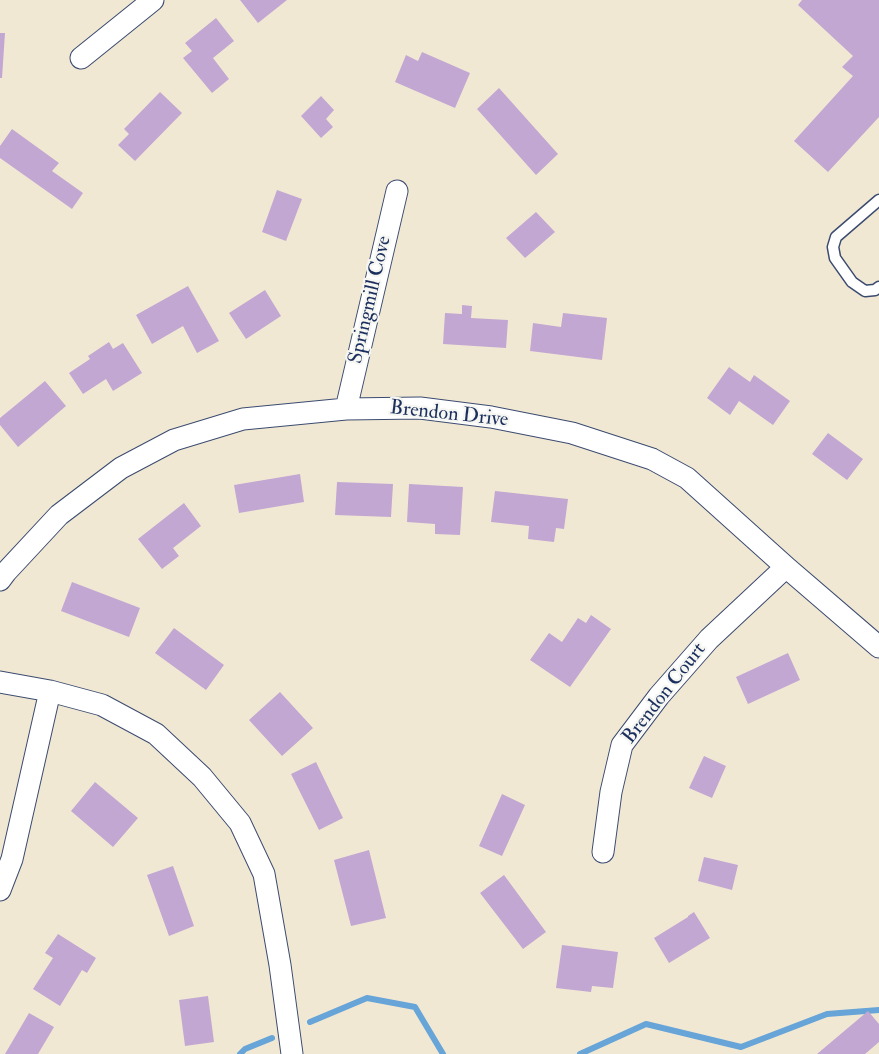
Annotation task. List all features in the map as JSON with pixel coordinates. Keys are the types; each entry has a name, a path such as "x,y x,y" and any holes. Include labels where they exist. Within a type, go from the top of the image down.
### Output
{"street":[{"path":"81,58 153,0"},
{"name":"Springmill Cove","path":"346,409 397,191"},
{"name":"Brendon Drive","path":"0,580 59,515 121,468 174,440 243,419 346,409 420,408 491,417 572,433 652,459 687,478 879,647"},
{"name":"Brendon Court","path":"603,852 611,792 622,745 658,696 709,639 786,567"},
{"path":"0,682 50,691 102,705 156,734 202,777 240,823 264,874 280,965 292,1054"},
{"path":"0,890 12,859 50,691"}],"lane":[{"path":"879,200 836,237 833,247 835,258 852,282 864,291 876,290 879,287"}],"building":[{"path":"240,0 287,0 258,23"},
{"path":"802,0 879,0 879,117 828,172 794,141 853,76 842,67 853,56 798,5"},
{"path":"216,18 234,41 213,58 229,79 212,93 183,58 192,51 185,43"},
{"path":"0,33 5,33 2,78 0,78"},
{"path":"422,52 470,73 455,108 395,82 406,55 418,61"},
{"path":"499,88 558,154 536,175 477,109"},
{"path":"160,92 182,113 135,161 118,145 129,134 124,129"},
{"path":"321,96 334,110 326,119 333,127 321,138 301,116"},
{"path":"12,129 59,163 52,171 83,193 72,209 0,158 0,146"},
{"path":"277,190 302,199 286,241 262,232"},
{"path":"536,212 555,232 525,258 506,238"},
{"path":"188,286 219,341 197,353 183,326 152,344 136,315"},
{"path":"265,290 281,316 246,339 229,313"},
{"path":"462,305 472,306 471,318 508,320 506,348 443,344 445,313 462,314"},
{"path":"563,313 607,318 602,360 530,351 533,323 561,327"},
{"path":"109,342 113,349 123,343 142,373 113,391 106,379 83,394 69,373"},
{"path":"729,367 750,382 754,375 790,401 773,425 739,401 730,415 707,398"},
{"path":"45,381 66,406 18,447 0,425 0,418"},
{"path":"828,433 863,459 847,480 812,454"},
{"path":"300,474 304,502 239,513 234,485"},
{"path":"337,482 393,484 391,517 335,515"},
{"path":"409,484 463,487 460,535 435,534 435,524 407,522"},
{"path":"495,491 568,499 564,529 556,528 554,542 528,539 529,526 491,522"},
{"path":"184,503 201,526 173,548 179,556 162,569 138,539"},
{"path":"72,582 140,608 129,637 61,611"},
{"path":"591,615 611,629 570,687 530,660 549,633 562,642 578,618 586,623"},
{"path":"174,628 224,665 206,690 155,653"},
{"path":"788,653 800,680 748,704 736,677"},
{"path":"280,692 313,728 282,756 249,720"},
{"path":"704,756 726,766 712,798 689,788"},
{"path":"316,762 343,818 319,830 291,774"},
{"path":"95,782 138,818 113,847 71,811"},
{"path":"502,794 525,805 502,856 479,846"},
{"path":"369,850 386,918 351,926 334,860"},
{"path":"704,857 738,865 732,890 698,881"},
{"path":"173,866 194,926 169,936 147,875"},
{"path":"504,875 546,932 523,949 480,893"},
{"path":"694,912 710,938 669,963 654,938"},
{"path":"58,934 96,958 87,973 82,970 60,1006 33,989 53,958 45,953"},
{"path":"562,945 618,952 613,988 592,986 591,992 556,988"},
{"path":"208,996 214,1042 185,1046 179,1000"},
{"path":"868,1011 879,1024 879,1042 865,1054 817,1054"},
{"path":"29,1013 54,1027 38,1054 5,1054"}],"waterway":[{"path":"310,1022 367,998 415,1007 443,1054"},
{"path":"580,1054 646,1024 741,1047 827,1014 879,1010"},
{"path":"240,1054 245,1049 272,1038"}]}
